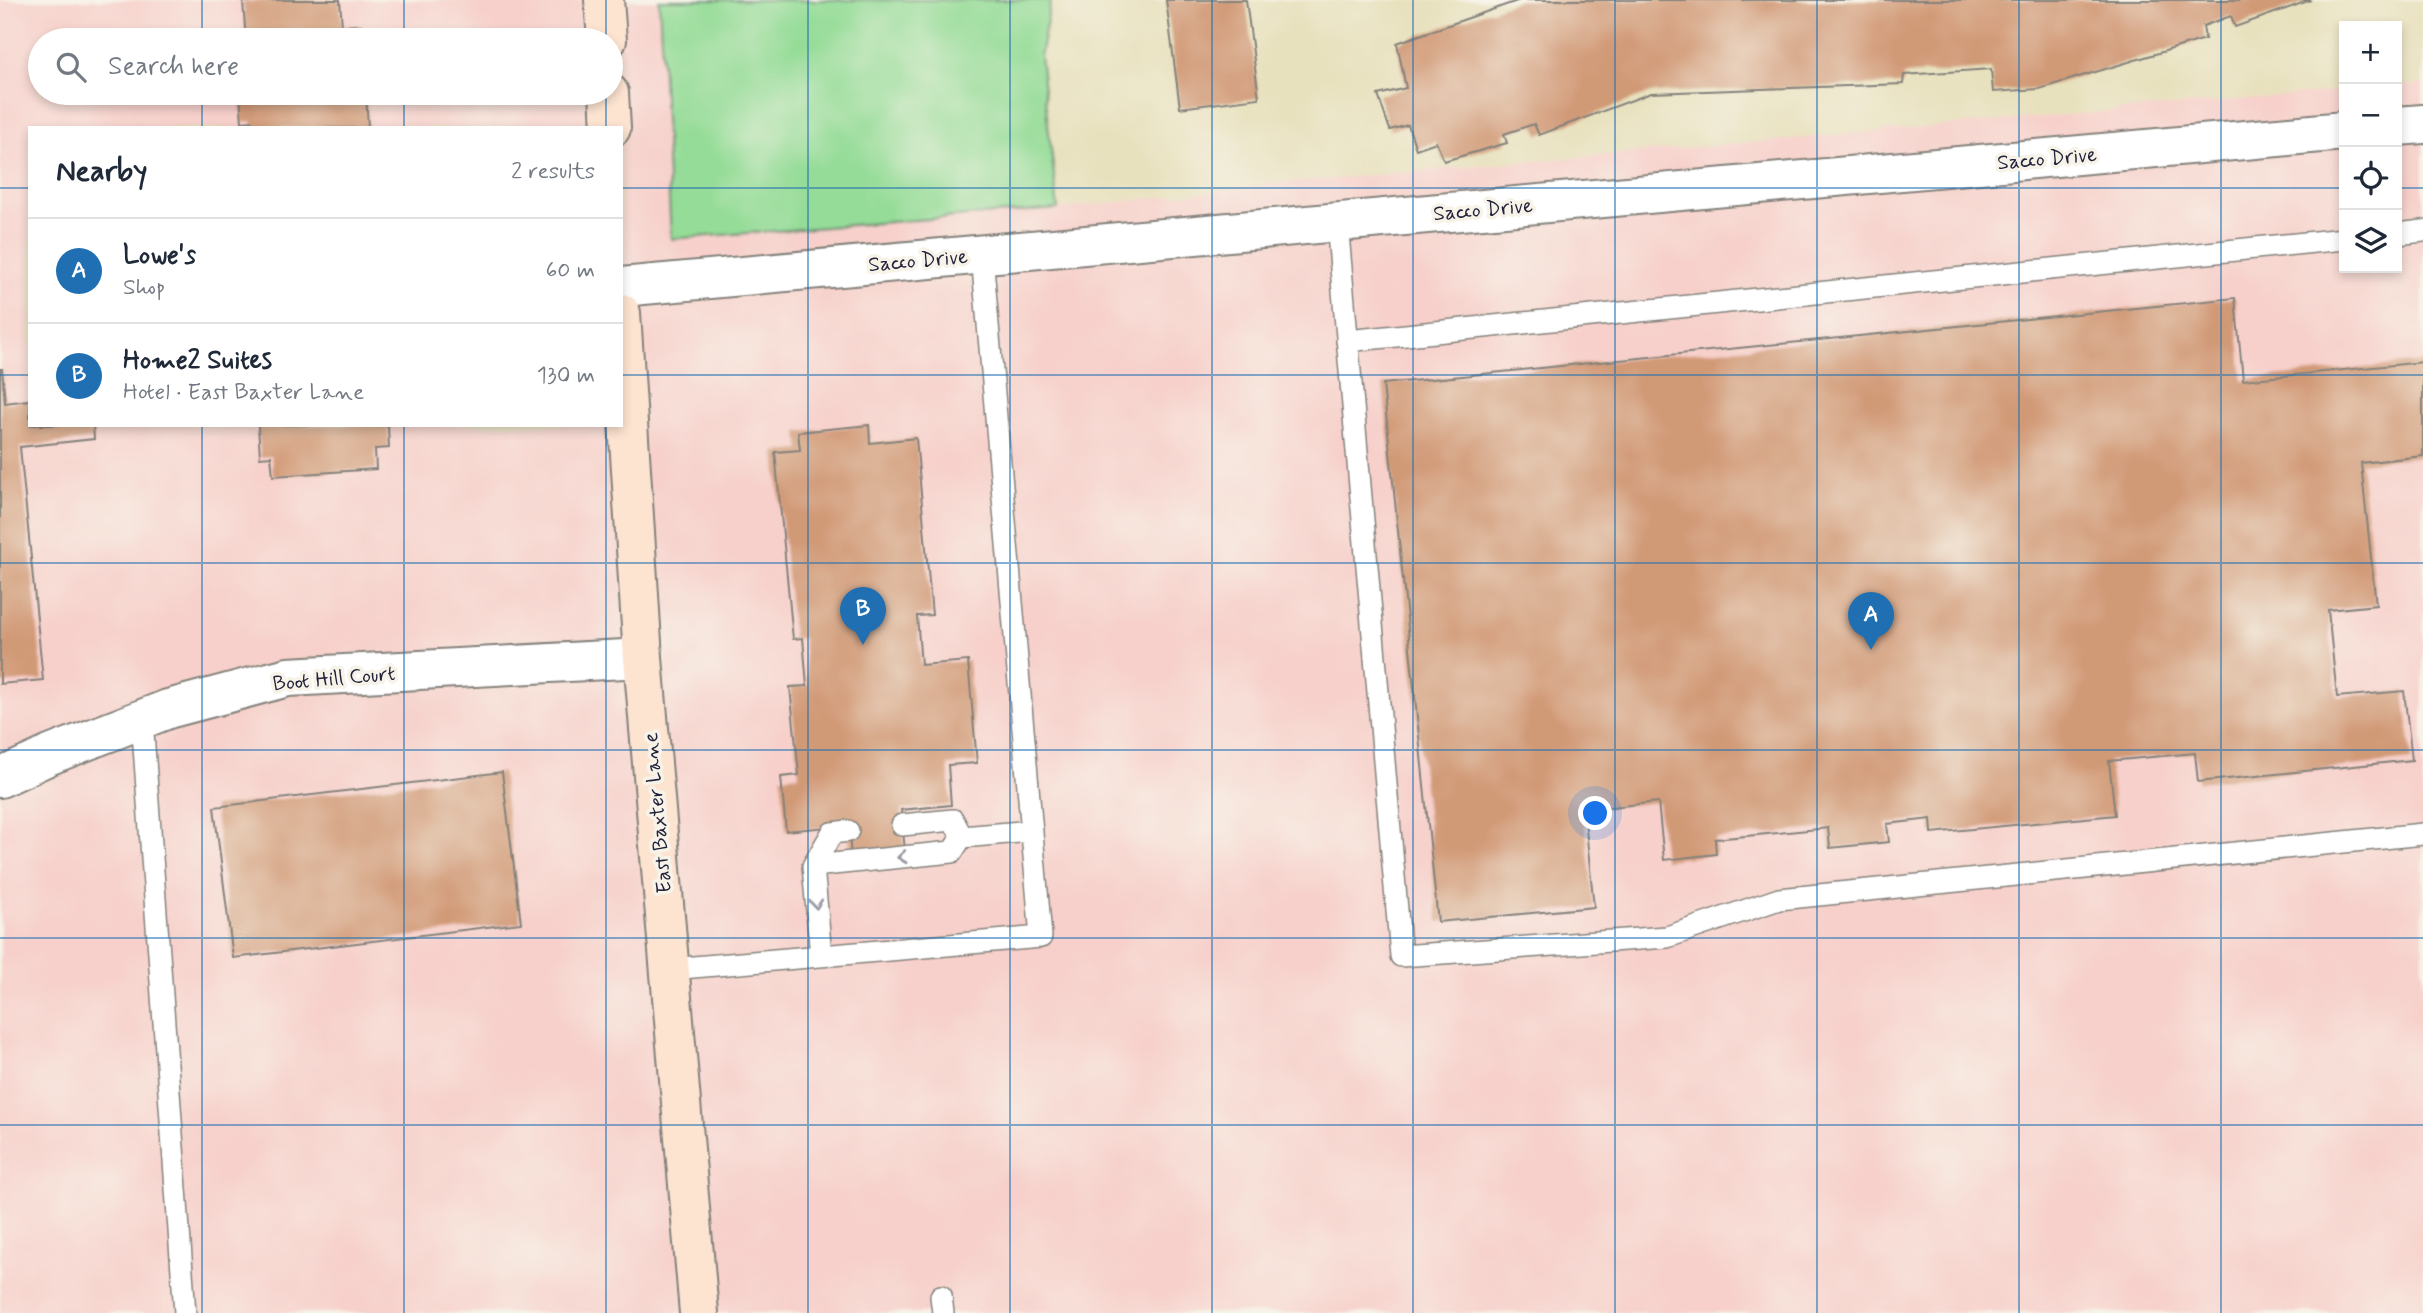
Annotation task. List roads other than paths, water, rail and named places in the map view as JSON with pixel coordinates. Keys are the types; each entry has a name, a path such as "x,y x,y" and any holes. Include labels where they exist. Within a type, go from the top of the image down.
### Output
{"main road":[{"path":"604,0 606,28"},
{"path":"610,105 611,126"},
{"name":"East Baxter Lane","path":"623,344 643,658 699,1313"}],"street":[{"path":"2402,126 2423,124"},
{"name":"Sacco Drive","path":"623,287 2339,131"},
{"name":"Boot Hill Court","path":"0,778 50,755 168,709 288,677 643,658"}],"lane":[{"path":"1337,222 1401,956 1667,937 1779,899 2423,834"},
{"path":"2402,233 2423,231"},
{"path":"1347,341 2339,240"},
{"path":"670,969 1041,937 982,255"},
{"path":"142,719 186,1313"},
{"path":"902,825 953,820 962,837"},
{"path":"821,956 813,866 832,833 848,831"},
{"path":"962,837 1032,831"},
{"path":"813,866 952,852 962,837"}],"place":[{"name":"Home2 Suites","path":"863,645"},
{"name":"Lowe's","path":"1871,650"}]}
